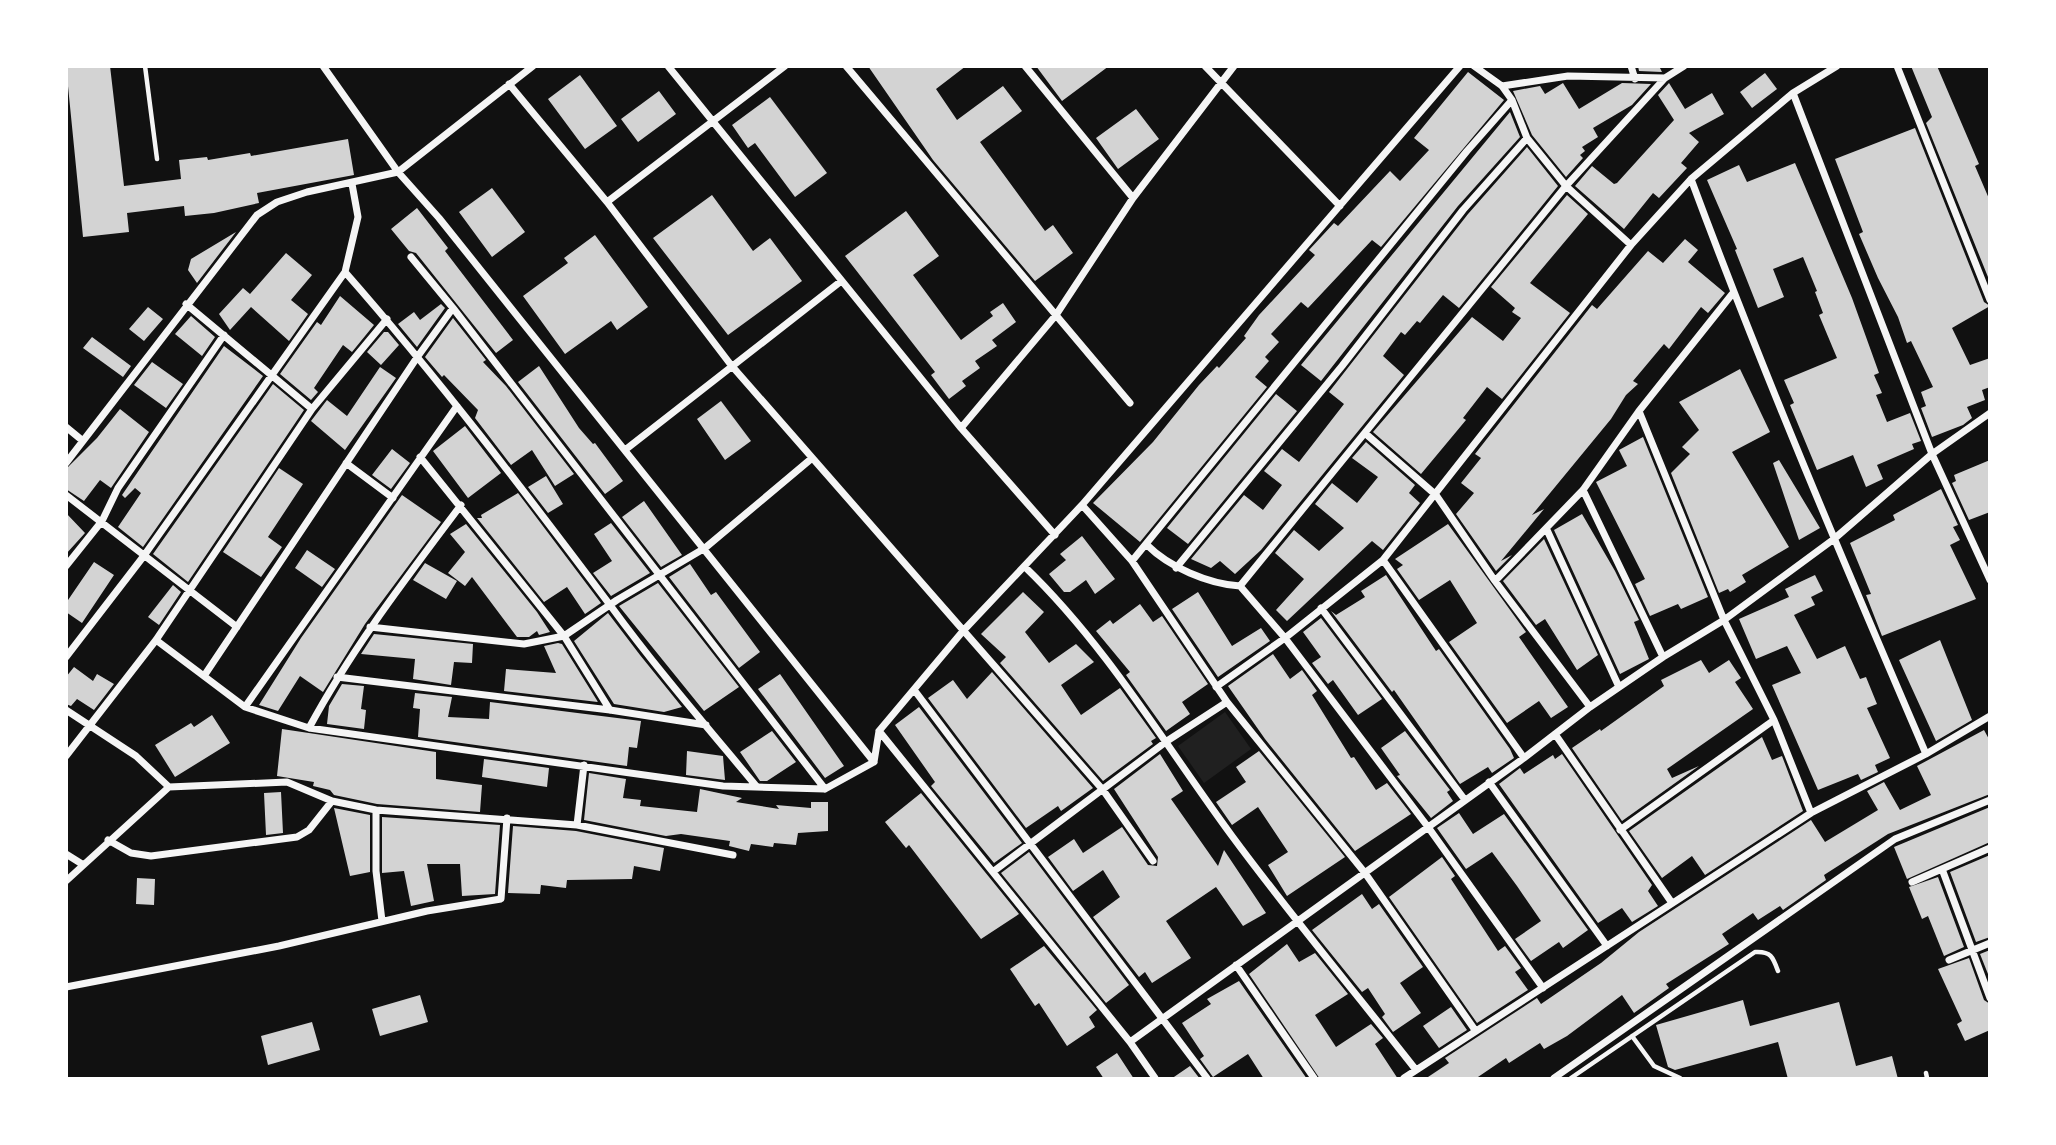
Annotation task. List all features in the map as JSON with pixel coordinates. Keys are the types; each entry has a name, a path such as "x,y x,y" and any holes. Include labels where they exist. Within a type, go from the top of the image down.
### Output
{"street":[{"path":"323,66 398,172 439,218 874,762"},
{"path":"66,463 257,215 277,202 398,172 533,66"},
{"path":"668,66 714,120 840,282 961,428 1055,535"},
{"path":"607,202 785,66"},
{"path":"846,66 1130,403"},
{"path":"1025,66 1133,198"},
{"path":"1205,66 1219,85 1340,206"},
{"path":"961,428 1056,315 1133,198 1234,66"},
{"path":"874,762 880,731 963,631 1082,505 1460,66"},
{"path":"1474,66 1502,86 1512,100 1527,138 1566,186 1631,245"},
{"path":"1631,66 1635,79"},
{"path":"1241,586 1566,186 1665,78 1684,66"},
{"path":"1216,687 1285,638 1384,560 1631,245 1690,179 1793,93 1837,66"},
{"path":"1897,66 1990,300"},
{"path":"1502,86 1568,76 1665,78"},
{"path":"509,84 607,202 731,365 1103,790 1153,861"},
{"path":"1793,93 1932,454 1990,580"},
{"path":"1132,561 1467,151 1512,100"},
{"path":"1176,568 1342,366 1463,210 1527,138"},
{"path":"1690,179 1733,293 1833,539 1926,754"},
{"path":"66,657 144,557 345,272 358,216 352,184"},
{"path":"411,257 825,789"},
{"path":"345,272 418,356 570,548 610,606 757,787"},
{"path":"625,450 840,282"},
{"path":"1495,581 1583,491 1639,411 1733,293"},
{"path":"186,304 312,409"},
{"path":"204,676 453,308"},
{"path":"66,756 92,726 156,640 312,409 387,319"},
{"path":"66,566 102,521 118,488 225,335"},
{"path":"245,707 457,406"},
{"path":"1639,411 1724,620 1773,720 1811,813"},
{"path":"1130,1042 1524,758 1590,707 1663,657 1724,620 1833,539 1932,454 1990,413"},
{"path":"66,427 83,441"},
{"path":"1366,434 1436,495 1495,581 1590,707"},
{"path":"420,457 564,636 610,710"},
{"path":"370,627 524,644 564,636 705,548 811,459"},
{"path":"346,463 393,498"},
{"path":"1583,491 1663,657"},
{"path":"66,495 189,593 237,627"},
{"path":"309,728 337,677 370,627 461,505"},
{"path":"1082,505 1132,561 1216,687 1364,873 1475,1031"},
{"path":"1547,530 1619,687"},
{"path":"1147,545 1163,561 1176,568 1227,585 1241,586 1285,638 1428,827 1543,988"},
{"path":"1384,560 1524,758"},
{"path":"1025,567 1063,604 1167,741 1232,836 1416,1070"},
{"path":"1321,608 1465,800"},
{"path":"156,640 245,707 309,728 723,786 825,789 874,762"},
{"path":"337,677 610,710 706,725"},
{"path":"915,691 1207,1079"},
{"path":"994,872 1167,741 1227,702"},
{"path":"66,710 136,757 169,788"},
{"path":"1404,1079 1811,813 1926,754 1990,716"},
{"path":"1620,830 1773,720"},
{"path":"880,731 1130,1042 1155,1079"},
{"path":"1555,734 1672,903"},
{"path":"577,825 584,765"},
{"path":"66,881 108,840 169,788 288,782 332,801 376,810 577,825 733,855"},
{"path":"1489,782 1607,946"},
{"path":"1554,1079 1895,839 1990,800"},
{"path":"108,840 131,853 150,856 298,837 309,830 332,801"},
{"path":"376,810 376,871 382,921"},
{"path":"66,987 279,946 382,921 501,898 507,818"},
{"path":"1912,882 1990,848"},
{"path":"66,854 82,864"},
{"path":"1942,869 1990,998"},
{"path":"1950,960 1990,943"},
{"path":"1236,965 1314,1079"}],"lane":[{"path":"145,66 157,159"},
{"path":"1571,1079 1755,952 1766,951 1772,955 1778,971"},
{"path":"1632,1036 1654,1066 1680,1079"}],"shaded area":[{"path":"1225,712 1251,749 1204,783 1178,746"}],"building":[{"path":"66,66 110,66 124,186 181,179 179,160 207,157 208,160 250,153 251,156 348,139 354,175 257,193 259,203 214,213 185,216 184,206 127,213 129,232 83,237"},
{"path":"868,66 966,66 936,89 957,120 1003,86 1022,111 980,142 1045,231 1053,225 1073,253 1035,281 933,160"},
{"path":"1036,66 1109,66 1062,101"},
{"path":"1638,66 1659,66 1662,72 1639,71"},
{"path":"1911,66 1937,66 1979,164 1975,166 1990,201 1990,282 1926,123 1932,117"},
{"path":"1468,72 1504,100 1381,247 1372,240 1308,308 1301,302 1271,334 1279,342 1265,357 1269,361 1255,377 1267,387 1140,542 1093,503 1153,442 1199,385 1217,366 1219,368 1246,338 1244,336 1259,315 1315,255 1309,250 1334,223 1338,226 1390,171 1400,181 1429,150 1414,138"},
{"path":"1765,73 1777,89 1752,108 1740,92"},
{"path":"580,75 617,126 585,149 548,99"},
{"path":"1563,83 1579,109 1622,83 1651,84 1632,105 1593,128 1598,137 1582,147 1585,151 1580,155 1583,158 1566,177 1532,135 1513,91 1540,86 1545,94"},
{"path":"1669,83 1685,109 1712,93 1724,114 1689,133 1699,142 1681,163 1687,168 1659,198 1653,193 1624,229 1575,186 1592,166 1614,184 1617,183 1674,120 1658,95"},
{"path":"659,91 676,114 638,142 621,119"},
{"path":"770,97 827,173 795,197 755,143 748,148 732,125"},
{"path":"1136,109 1159,139 1118,169 1096,138"},
{"path":"1510,112 1520,137 1458,206 1321,381 1301,365"},
{"path":"1915,128 1984,302 1990,306 1952,328 1970,365 1990,358 1990,387 1982,390 1985,400 1967,407 1972,418 1963,425 1932,437 1921,408 1926,406 1921,392 1933,387 1911,341 1907,343 1898,317 1859,234 1863,232 1835,159"},
{"path":"1527,147 1558,186 1459,308 1443,295 1420,323 1417,321 1405,335 1401,332 1383,356 1404,375 1261,550 1235,574 1220,561 1211,568 1191,559 1244,495 1263,510 1282,485 1264,471 1282,449 1299,462 1344,404 1329,392 1468,214"},
{"path":"1795,163 1852,298 1879,373 1874,375 1882,393 1876,395 1887,422 1910,413 1921,441 1912,444 1914,449 1877,465 1883,479 1866,487 1853,455 1817,470 1790,405 1794,403 1784,380 1837,358 1819,315 1823,313 1815,292 1817,291 1803,257 1773,269 1784,297 1758,308 1735,250 1737,249 1707,180 1739,165 1747,182"},
{"path":"492,188 525,232 492,257 459,212"},
{"path":"712,195 753,251 770,238 802,281 728,335 653,238"},
{"path":"1567,195 1588,214 1530,283 1570,313 1502,399 1487,387 1463,418 1466,420 1421,474 1373,432 1472,317 1503,341 1521,318 1512,312 1515,308 1491,287"},
{"path":"417,208 448,248 445,251 513,340 496,353 416,253 409,251 391,229"},
{"path":"906,211 939,256 913,275 961,340 993,316 990,312 1003,303 1016,322 992,340 997,346 975,361 980,368 962,381 966,386 949,399 931,375 935,372 845,256"},
{"path":"236,232 197,283 188,270 191,259"},
{"path":"595,235 648,307 617,330 611,321 565,354 523,296 568,263 564,258"},
{"path":"1685,239 1698,250 1688,262 1725,293 1708,313 1701,307 1669,349 1664,344 1633,381 1638,384 1626,395 1611,419 1532,515 1544,509 1501,561 1512,555 1496,571 1456,514 1474,493 1461,483 1481,458 1475,454 1592,305 1597,309 1648,251 1663,263"},
{"path":"286,253 312,275 291,300 308,314 289,341 251,307 230,330 219,314 243,288 250,294"},
{"path":"340,296 374,325 352,352 343,345 314,388 318,392 311,400 280,374 317,322 321,325"},
{"path":"441,304 445,308 417,347 398,324 414,312 420,320"},
{"path":"148,307 163,319 144,341 129,329"},
{"path":"191,316 215,337 202,356 175,334"},
{"path":"453,318 486,360 483,362 506,386 574,474 555,486 532,450 511,465 475,418 478,410 444,375 442,377 425,357"},
{"path":"384,332 388,332 399,345 381,365 367,352"},
{"path":"92,337 131,366 123,377 83,348"},
{"path":"224,346 263,376 143,547 118,527 141,493 135,488 125,498 122,495"},
{"path":"152,362 183,384 166,408 134,385"},
{"path":"539,366 579,428 595,443 623,481 605,494 518,382"},
{"path":"380,367 396,378 345,450 311,421 327,400 347,416"},
{"path":"1740,369 1770,432 1732,452 1789,547 1742,575 1746,582 1730,592 1728,589 1719,593 1671,473 1690,454 1682,447 1699,430 1679,402"},
{"path":"273,384 304,410 188,582 153,554"},
{"path":"1276,394 1297,411 1188,544 1167,528"},
{"path":"721,401 751,441 725,460 697,419"},
{"path":"120,409 149,432 111,488 100,480 84,501 66,489 66,469 97,438"},
{"path":"465,426 501,473 468,498 433,451"},
{"path":"1643,437 1708,597 1681,609 1678,604 1650,616 1635,584 1645,579 1596,482 1627,466 1619,450"},
{"path":"1366,442 1415,485 1409,493 1420,503 1383,550 1372,541 1287,621 1276,610 1304,579 1275,553 1294,530 1319,551 1344,528 1315,504 1332,483 1357,503 1378,477 1352,458"},
{"path":"392,449 410,463 391,489 372,475"},
{"path":"1779,460 1820,528 1799,540 1773,463"},
{"path":"1990,460 1990,512 1969,520 1952,483 1956,481 1954,475"},
{"path":"279,468 303,484 268,537 282,547 261,577 223,552"},
{"path":"546,476 563,504 548,513 528,487"},
{"path":"1941,489 1958,525 1953,527 1960,540 1950,545 1976,599 1882,636 1866,595 1871,594 1850,543 1895,520 1893,515"},
{"path":"518,493 601,603 585,614 567,587 544,602 477,518 482,518 481,515"},
{"path":"402,495 441,522 365,624 323,692 300,676 278,711 259,705 301,638"},
{"path":"644,501 682,555 661,567 622,517"},
{"path":"66,513 85,533 66,554"},
{"path":"1582,514 1639,620 1634,622 1649,659 1620,674 1554,530"},
{"path":"611,523 650,573 611,596 593,573 612,561 594,534"},
{"path":"466,524 550,632 539,635 537,631 529,637 517,637 472,577 465,586 448,573 465,552 450,534"},
{"path":"1448,524 1526,632 1519,637 1568,707 1551,718 1539,701 1507,723 1449,642 1477,623 1450,580 1419,600 1397,569 1403,565 1395,559"},
{"path":"1082,536 1115,579 1095,594 1086,580 1070,592 1064,592 1049,574 1066,560 1060,554"},
{"path":"1544,539 1598,655 1577,670 1545,619 1536,625 1503,581"},
{"path":"307,550 335,569 322,587 295,568"},
{"path":"94,562 114,575 82,623 66,612 66,603"},
{"path":"425,563 457,581 446,599 413,580"},
{"path":"690,564 711,595 716,592 760,652 739,668 669,577"},
{"path":"1386,575 1436,651 1439,649 1510,749 1514,758 1492,773 1488,767 1460,784 1394,690 1392,692 1331,611 1336,615 1365,597 1361,591"},
{"path":"1815,575 1823,591 1811,597 1815,605 1794,615 1817,659 1845,646 1860,679 1866,677 1877,704 1867,708 1890,758 1875,765 1878,772 1861,780 1858,774 1818,790 1772,685 1801,673 1787,646 1756,659 1739,619 1789,597 1785,589"},
{"path":"658,583 739,687 704,711 619,606"},
{"path":"173,585 181,592 159,625 148,617"},
{"path":"1023,592 1044,612 1025,632 1049,663 1076,644 1094,662 1061,685 1081,715 1120,688 1156,738 1151,741 1153,744 1103,781 1000,663 1006,657 981,634"},
{"path":"1198,592 1232,646 1261,628 1270,641 1218,677 1172,609"},
{"path":"1140,604 1153,622 1162,616 1208,684 1182,702 1190,714 1166,731 1126,675 1130,672 1096,631 1110,620 1113,624"},
{"path":"608,613 682,707 664,712 614,704 574,641"},
{"path":"1321,618 1382,699 1358,715 1333,680 1328,684 1312,663 1321,657 1303,632"},
{"path":"374,634 473,644 472,663 454,662 451,685 413,679 415,659 361,654"},
{"path":"1940,640 1972,720 1936,741 1899,660"},
{"path":"562,644 598,702 504,691 506,669 556,673 544,646"},
{"path":"1273,654 1290,679 1302,670 1317,691 1312,695 1351,758 1354,757 1376,790 1387,783 1411,814 1355,851 1265,739 1228,686"},
{"path":"1701,660 1709,673 1729,660 1741,678 1735,682 1753,709 1667,769 1672,778 1699,766 1622,821 1572,748 1600,729 1601,731 1664,686 1661,680"},
{"path":"74,667 93,681 97,674 114,684 94,710 77,699 71,706 66,704 66,677"},
{"path":"992,672 1093,788 1061,811 1058,806 1026,828 928,698 953,680 967,699"},
{"path":"780,674 844,766 825,778 758,689"},
{"path":"342,684 364,686 361,709 366,710 364,729 327,724 329,706"},
{"path":"415,693 452,697 448,717 489,719 490,702 641,721 637,748 629,747 627,766 418,737 420,709 413,708"},
{"path":"919,707 1022,843 994,863 931,786 935,782 895,725"},
{"path":"212,715 230,743 175,777 155,745 191,723 194,727"},
{"path":"282,729 436,752 436,779 482,785 480,812 377,804 334,795 330,790 313,786 314,782 277,776"},
{"path":"1984,730 1990,741 1990,794 1888,834 1824,875 1826,880 1783,910 1780,906 1758,920 1753,913 1722,934 1729,944 1666,984 1669,988 1634,1013 1622,995 1567,1036 1544,1049 1540,1043 1509,1063 1506,1058 1475,1079 1425,1079 1449,1063 1445,1058 1537,998 1541,1004 1601,963 1639,932 1811,820 1825,842 1878,810 1867,791 1884,782 1900,810 1931,795 1917,766"},
{"path":"772,731 796,762 767,781 760,781 740,752"},
{"path":"1405,731 1450,790 1447,792 1453,801 1431,818 1397,776 1400,775 1381,748"},
{"path":"1762,737 1772,760 1782,756 1803,811 1705,875 1692,856 1662,878 1629,831"},
{"path":"687,751 723,756 725,780 686,775"},
{"path":"1259,751 1345,857 1287,896 1268,865 1288,852 1258,807 1232,825 1216,802 1246,782 1236,767"},
{"path":"1160,754 1183,791 1171,799 1218,866 1224,850 1266,913 1243,926 1216,887 1166,921 1191,958 1152,983 1145,972 1139,977 1093,917 1120,897 1103,870 1073,891 1048,857 1074,839 1083,853 1122,827 1148,865 1157,866 1158,857 1114,789"},
{"path":"1562,754 1652,885 1648,891 1658,906 1632,922 1622,908 1598,923 1499,784 1520,768 1524,774 1553,755 1555,759"},
{"path":"484,759 549,768 547,787 482,777"},
{"path":"589,773 626,779 623,798 641,800 640,806 697,812 700,789 742,798 736,802 779,809 776,805 811,808 811,802 828,802 828,831 798,833 796,845 774,843 773,847 751,844 749,851 729,846 730,841 681,834 666,836 584,820"},
{"path":"281,792 283,833 266,835 264,793"},
{"path":"921,793 1019,914 981,939 909,845 906,848 885,822"},
{"path":"1990,807 1990,842 1907,879 1894,847"},
{"path":"334,808 370,815 370,872 350,876"},
{"path":"1459,813 1473,834 1504,814 1588,930 1563,948 1559,942 1531,961 1515,939 1541,921 1492,852 1466,869 1437,828"},
{"path":"382,817 500,825 495,894 462,896 460,864 427,864 434,901 411,906 404,871 382,873"},
{"path":"513,826 576,831 664,848 660,871 634,866 632,879 567,880 566,888 541,885 540,894 508,893"},
{"path":"1029,852 1129,985 1106,1003 1001,873"},
{"path":"1990,855 1990,937 1976,942 1950,872"},
{"path":"1442,857 1455,876 1451,879 1498,951 1505,946 1521,968 1515,972 1528,990 1477,1023 1389,897"},
{"path":"1938,877 1964,947 1944,956 1928,916 1922,919 1909,887"},
{"path":"137,878 155,879 154,905 136,904"},
{"path":"1362,894 1372,909 1379,904 1423,967 1400,983 1421,1013 1393,1032 1382,1017 1385,1014 1368,988 1362,992 1312,930"},
{"path":"1287,944 1299,962 1315,953 1348,994 1315,1015 1336,1047 1371,1024 1383,1038 1375,1044 1398,1079 1320,1079 1249,974"},
{"path":"1044,946 1097,1010 1089,1017 1095,1027 1067,1046 1039,1003 1035,1006 1010,969"},
{"path":"1990,950 1990,979 1980,954"},
{"path":"1969,958 1984,1000 1990,1004 1990,1030 1965,1041 1957,1024 1962,1021 1938,969"},
{"path":"1239,981 1307,1079 1264,1079 1248,1054 1213,1077 1200,1059 1204,1056 1182,1023 1211,1004 1207,999"},
{"path":"420,995 428,1022 380,1036 372,1009"},
{"path":"1743,1000 1750,1026 1839,1002 1856,1066 1892,1056 1898,1079 1788,1079 1778,1042 1675,1070 1668,1067 1656,1025"},
{"path":"1451,1007 1467,1030 1439,1048 1423,1026"},
{"path":"312,1022 320,1050 268,1065 261,1036"},
{"path":"1117,1053 1134,1079 1104,1079 1096,1067"},
{"path":"1190,1066 1200,1079 1171,1079"}]}
